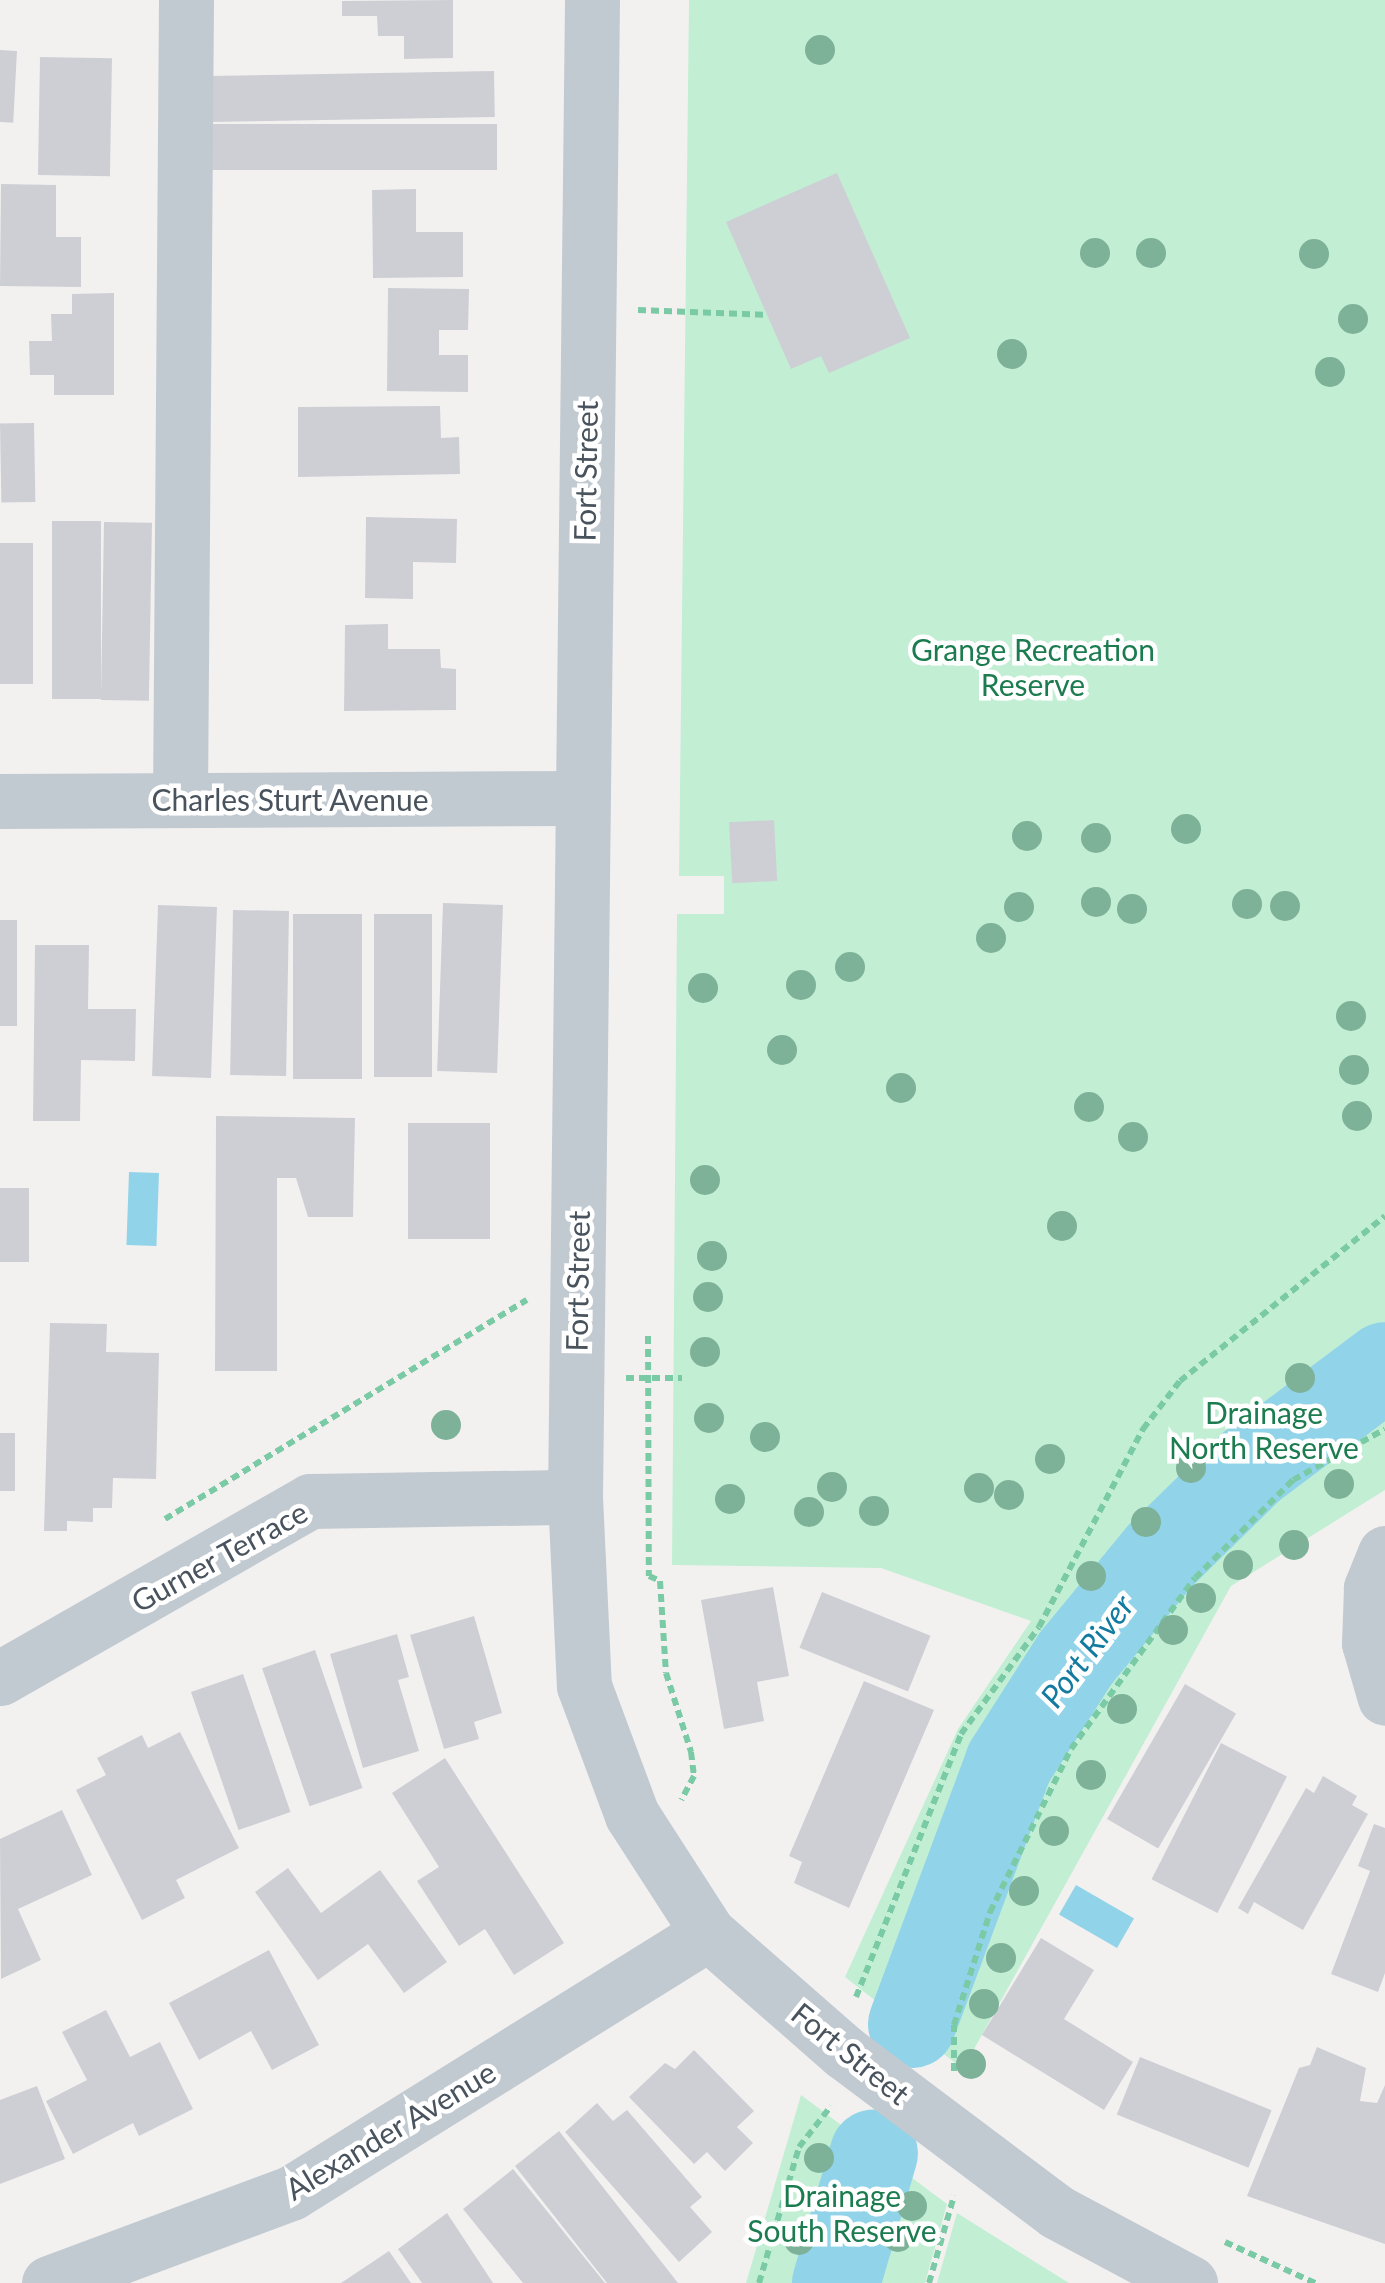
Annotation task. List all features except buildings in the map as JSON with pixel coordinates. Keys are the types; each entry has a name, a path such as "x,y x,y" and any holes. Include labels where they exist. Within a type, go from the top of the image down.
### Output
{"street":[{"path":"180,798 186,0"},
{"name":"Fort Street","path":"592,0 575,1496 584,1686 632,1815 708,1933 844,2052 1057,2212 1190,2283"},
{"name":"Charles Sturt Avenue","path":"0,801 580,798"},
{"name":"Gurner Terrace","path":"0,1678 310,1501 575,1496"},
{"path":"1385,1553 1372,1588 1368,1643 1385,1698"},
{"name":"Alexander Avenue","path":"49,2283 290,2193 708,1933"}],"path":[{"path":"587,308 766,315"},
{"path":"855,2000 961,1734 1039,1627 1143,1429 1180,1381 1385,1216"},
{"path":"149,1528 536,1294"},
{"path":"648,1336 649,1576 660,1581 666,1673 694,1776 678,1806"},
{"path":"954,2078 954,2026 990,1912 1071,1749 1195,1578 1293,1480 1385,1429"},
{"path":"759,2283 800,2147 832,2105 817,2093"},
{"path":"928,2283 954,2195"}],"green space":[{"name":"Grange Recreation Reserve","path":"689,0 1385,0 1385,1490 1231,1586 963,2069 845,1977 958,1729 1031,1621 881,1568 672,1565 677,914 724,914 724,876 679,876"},
{"name":"Drainage South Reserve","path":"801,2095 947,2204 925,2283 746,2283"},
{"path":"957,2213 1069,2283 937,2283"}],"water":[{"path":"129,1172 159,1173 156,1246 126,1245"},
{"path":"1076,1885 1134,1918 1117,1948 1059,1914"}],"waterway":[{"name":"Port River","path":"912,2024 1009,1763 1076,1658 1161,1555 1252,1466 1385,1366"},
{"name":"Port River","path":"836,2283 874,2153"}],"park label":[{"name":"Drainage North Reserve","path":"1264,1429"}]}
